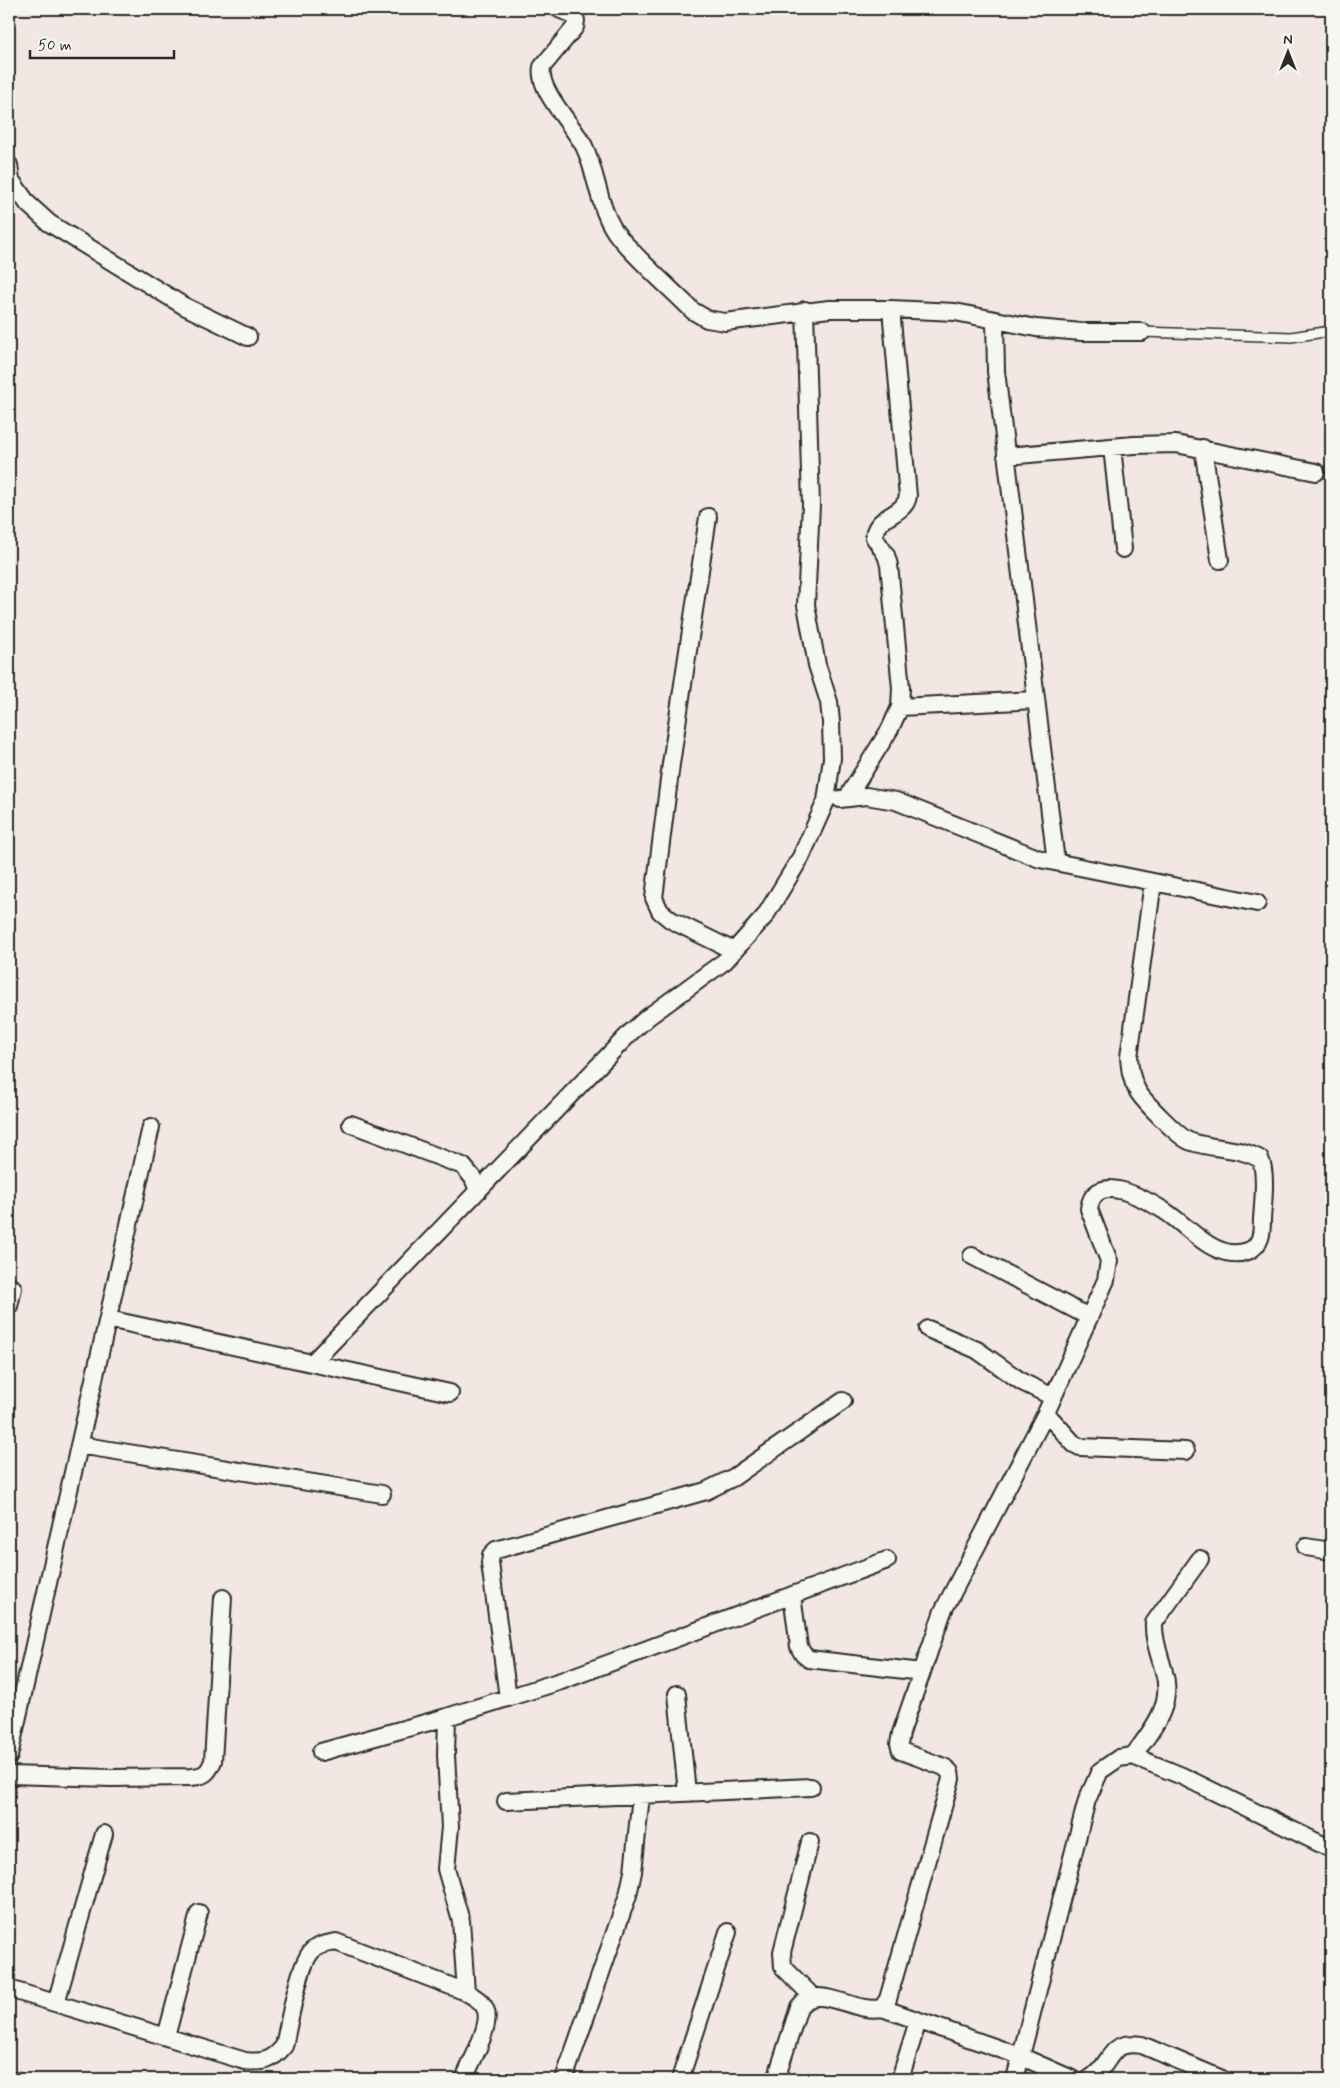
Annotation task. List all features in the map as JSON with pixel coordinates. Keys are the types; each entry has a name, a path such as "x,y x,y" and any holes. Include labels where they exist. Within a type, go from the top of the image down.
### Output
{"street":[{"path":"559,9 571,14 576,20 575,26 547,59 541,73 544,86 583,145 592,164 605,211 619,237 693,311 707,319 725,322 805,310 891,308 955,312 995,321 1082,332 1142,332"},
{"path":"9,165 11,180 28,204 49,223 184,306 248,336"},
{"path":"847,798 890,729 900,707 901,688 889,565 886,555 874,537 878,524 904,506 908,496 891,308"},
{"path":"312,1364 630,1033 648,1017 725,961 765,916 801,857 826,801 832,758 829,702 817,665 806,604 811,505 805,310"},
{"path":"995,321 996,364 1006,456 1056,862"},
{"path":"1006,456 1112,446 1176,444 1316,472"},
{"path":"1112,446 1123,549"},
{"path":"1203,448 1220,560"},
{"path":"708,517 671,764 654,898 660,911 671,920 734,951"},
{"path":"900,707 1036,700"},
{"path":"826,801 879,797 896,801 1027,854 1056,862 1257,903"},
{"path":"882,2008 888,1999 951,1779 950,1772 944,1767 901,1751 899,1744 901,1733 943,1612 1046,1413 1108,1270 1109,1261 1104,1244 1089,1209 1094,1194 1103,1189 1117,1189 1130,1193 1163,1210 1201,1240 1229,1252 1244,1252 1254,1248 1259,1242 1262,1232 1263,1170 1260,1159 1246,1152 1191,1142 1180,1136 1137,1092 1130,1074 1129,1057 1153,882"},
{"path":"351,1124 463,1166 473,1178 478,1192"},
{"path":"9,1756 151,1127"},
{"path":"972,1256 1089,1317"},
{"path":"9,1306 13,1288"},
{"path":"108,1319 450,1393"},
{"path":"928,1330 977,1350 1022,1382 1053,1397"},
{"path":"508,1698 490,1563 491,1555 496,1550 706,1491 734,1477 843,1401"},
{"path":"1046,1413 1074,1444 1080,1447 1186,1451"},
{"path":"79,1445 382,1494"},
{"path":"1306,1547 1331,1551"},
{"path":"1133,1756 1156,1724 1165,1706 1166,1677 1153,1633 1154,1623 1166,1602 1200,1559"},
{"path":"321,1752 447,1717 561,1681 887,1560"},
{"path":"792,1595 799,1647 809,1659 922,1672"},
{"path":"9,1775 171,1778 203,1776 208,1773 213,1761 223,1598"},
{"path":"677,1694 687,1793"},
{"path":"447,1717 446,1755 450,1827 446,1869 462,1921 466,1992"},
{"path":"1015,2079 1093,1784 1100,1771 1110,1763 1119,1758 1133,1756 1182,1776 1331,1849"},
{"path":"506,1801 811,1787"},
{"path":"564,2079 628,1895 633,1872 641,1795"},
{"path":"56,2004 104,1834"},
{"path":"810,1842 782,1952 783,1967 812,1996"},
{"path":"166,2037 199,1913"},
{"path":"680,2079 728,1932"},
{"path":"9,1989 246,2061 264,2063 277,2055 284,2046 304,1966 311,1952 320,1945 336,1942 466,1992 481,2002 486,2012 484,2031 464,2079"},
{"path":"776,2079 799,2007 805,1999 812,1996 822,1996 867,2010 882,2008 1020,2056 1072,2079"},
{"path":"900,2079 918,2021"},
{"path":"1089,2079 1095,2076 1120,2046 1131,2043 1142,2045 1222,2079"}],"lane":[{"path":"1142,332 1291,337 1331,331"}]}
